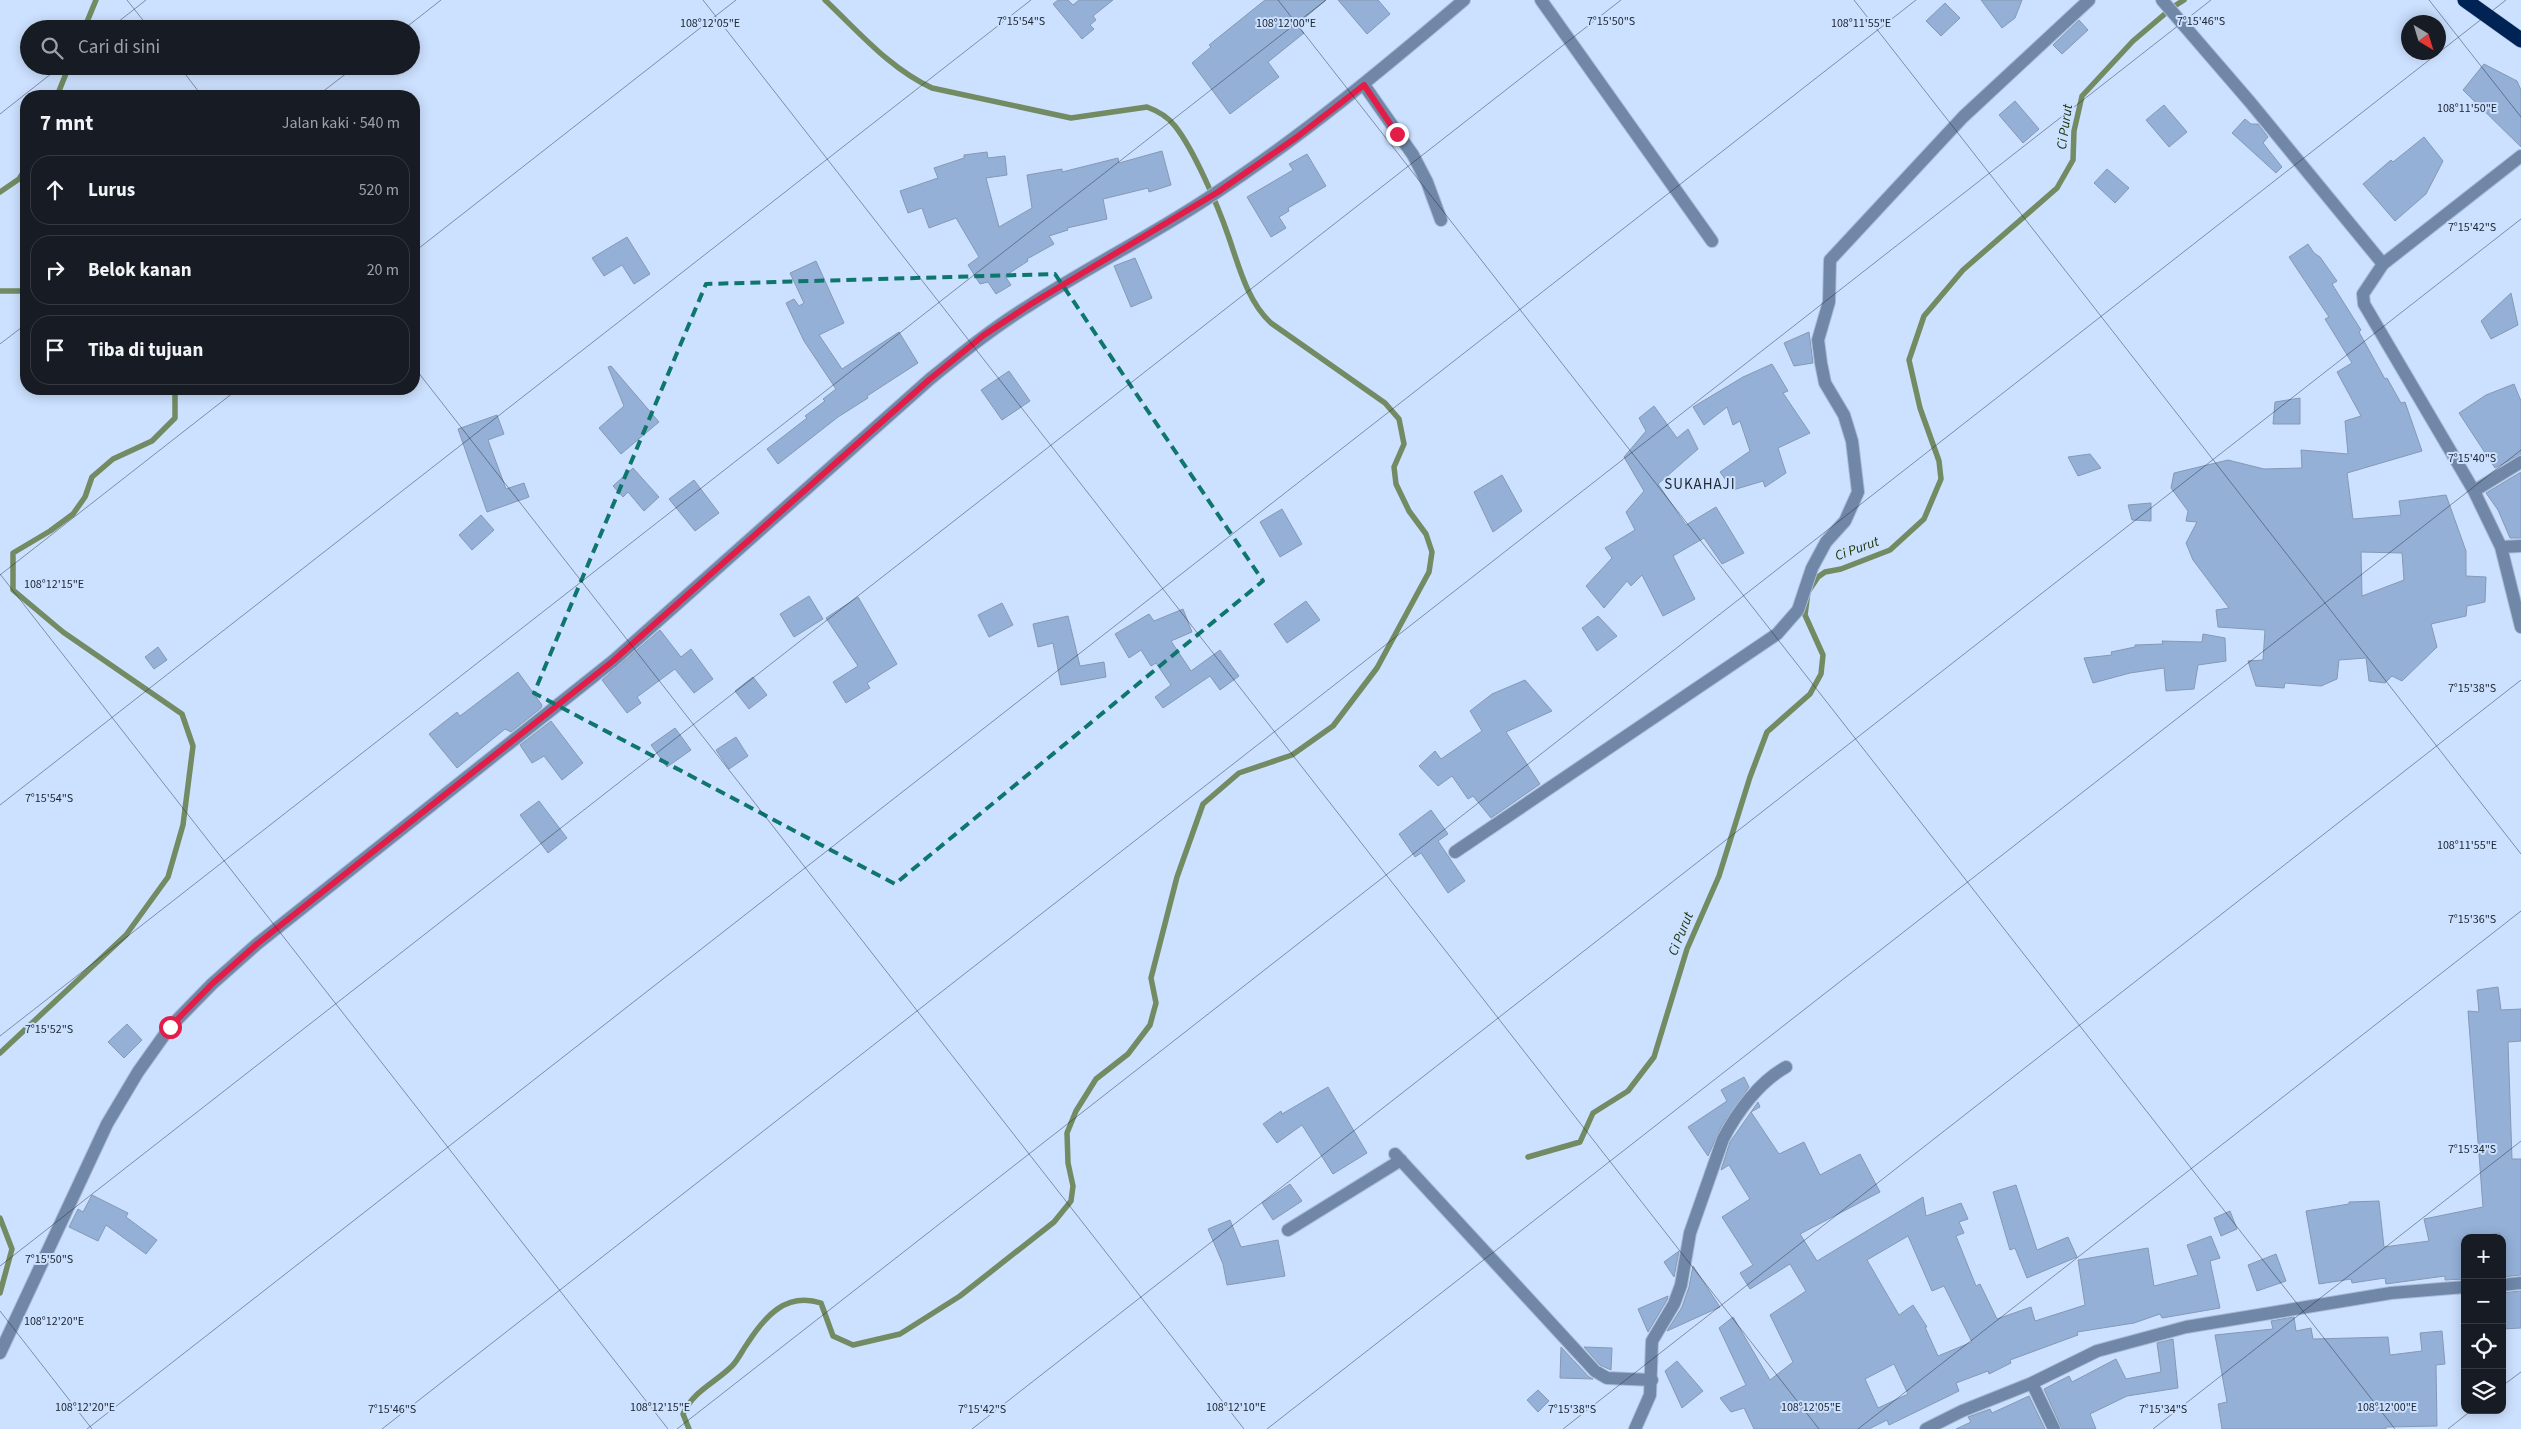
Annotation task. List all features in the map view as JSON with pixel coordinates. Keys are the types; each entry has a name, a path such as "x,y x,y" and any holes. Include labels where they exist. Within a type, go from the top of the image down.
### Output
{"highway":[{"path":"2465,0 2521,40"}],"street":[{"path":"0,1353 107,1124 170,1027 212,984 257,944 619,655 930,379 984,335 1031,304 1218,192 1297,137 1364,85 1464,0"},
{"path":"1541,0 1712,241"},
{"path":"1455,852 1777,634 1798,610 1812,568 1826,542 1845,522 1858,492 1852,441 1844,415 1825,383 1818,340 1829,302 1830,260 1964,117 2089,0"},
{"path":"2162,0 2383,264"},
{"path":"1364,85 1413,155 1427,182 1441,220"},
{"path":"2521,156 2383,264 2362,294 2364,304 2474,490 2501,547 2521,627"},
{"path":"2474,490 2521,462"},
{"path":"2501,547 2521,546"},
{"path":"1635,1429 1650,1395 1652,1341 1674,1304 1681,1285 1690,1233 1723,1139 1766,1080 1786,1068"},
{"path":"1288,1230 1398,1157 1595,1371 1607,1378 1652,1380"},
{"path":"2506,1285 2521,1283"},
{"path":"1926,1429 1962,1411 2032,1383 2097,1350 2186,1327 2390,1293 2461,1287"},
{"path":"2032,1383 2054,1429"}],"highlighted area":[{"path":"1055,274 1263,581 895,884 534,693 706,284"}],"building":[{"path":"1058,0 1068,0 1073,5 1079,0 1113,0 1093,16 1096,20 1090,25 1094,29 1082,39 1053,4"},
{"path":"1265,0 1326,0 1296,25 1304,33 1268,62 1279,77 1230,114 1192,63 1211,47 1209,45"},
{"path":"1338,0 1378,0 1390,14 1367,34"},
{"path":"1981,0 2022,0 2015,18 2002,28"},
{"path":"1945,3 1960,18 1941,36 1926,21"},
{"path":"2079,20 2088,30 2062,54 2053,45"},
{"path":"2484,64 2517,81 2521,90 2521,147 2463,90"},
{"path":"2015,101 2039,129 2023,143 1999,115"},
{"path":"2164,105 2187,132 2169,147 2146,120"},
{"path":"2245,119 2251,124 2258,124 2268,137 2263,143 2282,167 2276,173 2232,133"},
{"path":"2424,137 2443,161 2426,194 2395,221 2363,184 2391,160 2393,162"},
{"path":"1162,151 1171,185 1149,192 1148,188 1103,199 1107,219 1067,228 1068,230 1049,236 1054,244 1027,259 1028,261 1005,276 1011,285 996,294 988,282 980,284 968,265 979,257 956,218 929,228 922,208 908,213 900,191 938,178 934,168 964,158 964,155 987,152 988,158 1005,156 1007,175 986,178 999,227 1032,208 1027,175 1062,169 1062,172 1118,158 1119,163"},
{"path":"1307,154 1326,186 1288,208 1289,211 1279,217 1286,228 1271,237 1247,197 1293,170 1289,164"},
{"path":"2107,169 2129,188 2115,203 2094,183"},
{"path":"627,237 650,274 634,284 622,265 604,276 592,258"},
{"path":"2308,244 2337,281 2332,284 2361,330 2359,332 2385,379 2387,378 2401,403 2405,402 2422,451 2347,473 2353,519 2401,515 2399,501 2446,495 2466,551 2466,576 2486,577 2485,602 2467,606 2466,616 2431,624 2437,647 2402,681 2392,676 2385,683 2369,681 2366,658 2339,660 2337,679 2321,686 2285,683 2284,688 2256,686 2248,661 2263,660 2265,630 2218,627 2216,610 2229,608 2193,560 2186,543 2197,522 2186,521 2188,511 2171,488 2174,473 2228,460 2264,469 2302,468 2301,450 2348,454 2345,421 2361,416 2337,372 2352,363 2325,319 2329,317 2289,257","holes":["2361,552 2402,553 2404,580 2362,596"]},
{"path":"1135,258 1152,298 1131,307 1114,266"},
{"path":"816,261 844,323 819,335 842,369 899,332 918,363 867,396 868,398 838,417 778,464 767,449 807,418 805,416 825,401 823,399 836,389 804,341 786,303 794,299 799,306 804,303 790,273"},
{"path":"2511,293 2518,325 2491,339 2481,321"},
{"path":"1809,332 1813,363 1794,366 1784,343"},
{"path":"1772,364 1788,391 1783,393 1810,433 1778,448 1786,473 1765,487 1763,481 1733,490 1720,472 1750,451 1740,421 1733,425 1727,407 1704,425 1693,407 1743,377"},
{"path":"611,366 659,422 621,454 599,428 624,406 608,367"},
{"path":"1009,371 1030,401 1002,420 981,390"},
{"path":"2514,384 2521,401 2521,454 2495,468 2459,413 2486,395"},
{"path":"2300,398 2300,424 2273,424 2275,402"},
{"path":"1654,406 1677,438 1688,429 1698,449 1658,484 1686,525 1716,507 1744,553 1722,564 1704,538 1673,556 1695,599 1663,616 1642,575 1631,586 1627,581 1604,608 1586,586 1612,558 1605,548 1635,530 1626,512 1644,491 1624,457 1646,431 1639,418"},
{"path":"497,415 504,434 488,440 506,489 524,483 529,497 487,512 458,429"},
{"path":"2090,454 2101,468 2078,476 2068,457"},
{"path":"633,468 659,497 644,511 628,492 623,497 613,486"},
{"path":"2521,472 2521,538 2510,538 2498,510 2486,493"},
{"path":"1502,475 1522,511 1493,532 1474,492"},
{"path":"694,480 719,513 695,531 669,499"},
{"path":"2151,503 2151,521 2132,520 2128,505"},
{"path":"1282,509 1302,544 1280,557 1260,522"},
{"path":"481,515 494,530 472,550 459,535"},
{"path":"809,596 823,619 794,637 780,614"},
{"path":"858,597 897,664 867,683 870,688 846,703 833,682 858,666 826,618"},
{"path":"1306,601 1320,620 1287,643 1274,624"},
{"path":"1002,603 1013,625 989,637 978,615"},
{"path":"1183,609 1192,632 1171,641 1191,671 1220,650 1239,676 1220,690 1210,676 1163,708 1155,697 1171,685 1156,663 1151,666 1141,650 1129,658 1115,634 1149,614 1154,621"},
{"path":"1068,616 1080,666 1104,662 1106,677 1061,685 1053,643 1038,647 1033,624"},
{"path":"1598,616 1617,636 1597,651 1582,628"},
{"path":"660,630 681,657 691,649 713,679 694,693 675,669 637,697 641,703 627,713 602,680"},
{"path":"2203,634 2225,638 2226,661 2198,665 2194,689 2166,691 2164,668 2130,673 2093,683 2084,658 2112,655 2111,652 2135,647 2135,645 2163,644 2162,641 2202,642"},
{"path":"158,647 167,660 154,669 145,657"},
{"path":"518,672 542,705 541,708 511,732 505,729 457,768 429,734 457,712 460,716"},
{"path":"753,677 767,695 749,709 735,691"},
{"path":"1525,680 1552,711 1506,732 1540,784 1491,818 1473,796 1468,799 1452,776 1438,786 1419,766 1435,751 1441,759 1482,731 1470,711 1492,694"},
{"path":"551,721 583,763 562,780 544,756 532,763 520,745"},
{"path":"675,728 691,750 667,767 651,745"},
{"path":"736,737 748,756 729,769 716,750"},
{"path":"539,801 567,838 548,853 520,815"},
{"path":"1431,810 1448,834 1438,841 1465,881 1448,893 1421,853 1415,857 1399,834"},
{"path":"2498,987 2501,1010 2521,1009 2521,1041 2508,1042 2512,1159 2521,1159 2521,1275 2506,1277 2506,1234 2461,1234 2461,1279 2445,1280 2445,1276 2386,1284 2385,1278 2352,1283 2351,1279 2319,1284 2306,1211 2349,1204 2349,1202 2379,1201 2384,1247 2429,1241 2424,1219 2483,1207 2468,1011 2479,1012 2477,990"},
{"path":"127,1024 142,1040 124,1058 108,1042"},
{"path":"1744,1077 1749,1087 1722,1125 1708,1156 1688,1127 1727,1101 1721,1090"},
{"path":"1328,1087 1367,1153 1333,1174 1302,1125 1277,1143 1263,1124 1281,1111 1282,1114"},
{"path":"1758,1102 1760,1107 1751,1112"},
{"path":"1751,1112 1779,1154 1804,1142 1820,1175 1860,1154 1880,1192 1800,1234 1817,1261 1923,1197 1926,1216 1961,1203 1968,1219 1959,1222 1964,1233 1956,1236 1976,1286 1980,1284 1997,1319 2031,1307 2035,1321 2085,1305 2078,1260 2148,1248 2154,1286 2198,1275 2187,1245 2211,1236 2220,1258 2210,1261 2220,1308 2162,1318 2160,1314 2134,1323 2077,1332 2078,1335 2010,1360 2011,1363 1989,1374 1988,1371 1956,1383 1959,1391 1889,1425 1887,1420 1869,1429 1754,1429 1744,1408 1731,1412 1720,1398 1746,1385 1719,1328 1733,1317 1770,1380 1793,1362 1770,1315 1806,1291 1790,1264 1750,1289 1740,1273 1753,1265 1722,1217 1750,1199 1729,1165 1721,1170 1730,1142","holes":["1908,1236 1932,1291 1944,1286 1972,1342 1938,1356 1925,1327 1927,1327 1913,1305 1899,1315 1867,1260","1894,1364 1908,1394 1878,1408 1865,1379"]},
{"path":"1290,1184 1302,1201 1273,1220 1262,1203"},
{"path":"2016,1185 2037,1250 2068,1237 2077,1257 2027,1278 2015,1248 2010,1250 1993,1192"},
{"path":"92,1195 128,1213 126,1217 157,1240 146,1254 106,1225 98,1241 69,1227 78,1209 83,1212"},
{"path":"2230,1211 2237,1229 2221,1236 2214,1218"},
{"path":"1230,1220 1241,1247 1278,1240 1285,1276 1227,1285 1223,1264 1208,1229"},
{"path":"1679,1251 1674,1277 1664,1262"},
{"path":"2276,1254 2286,1281 2257,1291 2248,1265"},
{"path":"1693,1266 1720,1307 1667,1331 1682,1307 1689,1287"},
{"path":"2521,1291 2521,1328 2506,1329 2506,1293"},
{"path":"1668,1296 1667,1300 1648,1332 1638,1309"},
{"path":"2294,1317 2296,1331 2311,1328 2313,1339 2388,1337 2390,1355 2422,1351 2420,1333 2442,1331 2445,1364 2436,1365 2437,1426 2386,1427 2386,1429 2222,1429 2218,1404 2227,1402 2215,1335 2273,1329 2271,1321"},
{"path":"2173,1339 2178,1388 2127,1396 2090,1414 2096,1429 2062,1429 2044,1389 2069,1376 2072,1382 2116,1359 2126,1379 2161,1372 2157,1343"},
{"path":"1561,1347 1589,1377 1593,1379 1560,1378"},
{"path":"1584,1347 1612,1348 1611,1370 1600,1365"},
{"path":"1677,1361 1703,1391 1682,1408 1665,1371"},
{"path":"1538,1390 1549,1401 1538,1412 1527,1400"},
{"path":"2029,1396 2045,1429 1956,1429 1971,1422 1968,1417 1990,1409 1992,1413"}],"waterway":[{"path":"88,20 96,0"},
{"path":"689,1429 683,1414 692,1399 732,1366 761,1324 778,1309 797,1301 809,1300 821,1303 833,1336 853,1345 900,1334 960,1296 1054,1222 1071,1201 1073,1186 1068,1163 1067,1133 1076,1111 1096,1079 1128,1054 1150,1025 1156,1003 1151,978 1177,877 1203,804 1239,773 1292,755 1333,726 1377,668 1429,572 1432,552 1426,534 1409,511 1396,484 1394,467 1404,444 1399,419 1385,403 1271,323 1263,314 1250,294 1224,223 1205,179 1190,149 1169,120 1159,112 1147,107 1071,118 932,88 902,71 888,60 825,0"},
{"name":"Ci Purut","path":"1528,1157 1580,1142 1593,1113 1628,1091 1654,1057 1687,949 1719,876 1750,777 1767,732 1810,694 1821,674 1823,655 1805,615 1808,592 1818,577 1825,572 1841,569 1890,550 1924,519 1941,479 1939,461 1920,408 1909,360 1924,316 1963,270 2057,188 2073,160 2074,131 2082,96 2133,41 2184,0"},
{"path":"59,90 65,75"},
{"path":"0,192 20,177"},
{"path":"0,291 20,291"},
{"path":"0,1053 126,935 168,877 183,825 193,746 182,714 63,632 13,590 13,553 50,531 73,514 85,497 92,477 113,459 152,441 175,418 175,395"},
{"path":"0,1218 12,1249 0,1293"}],"district":[{"name":"SUKAHAJI","path":"1700,484"}],"route":[{"path":"170,1027 212,984 257,944 613,661 659,622 930,379 984,335 1031,304 1218,192 1297,137 1364,85 1397,134"}]}
